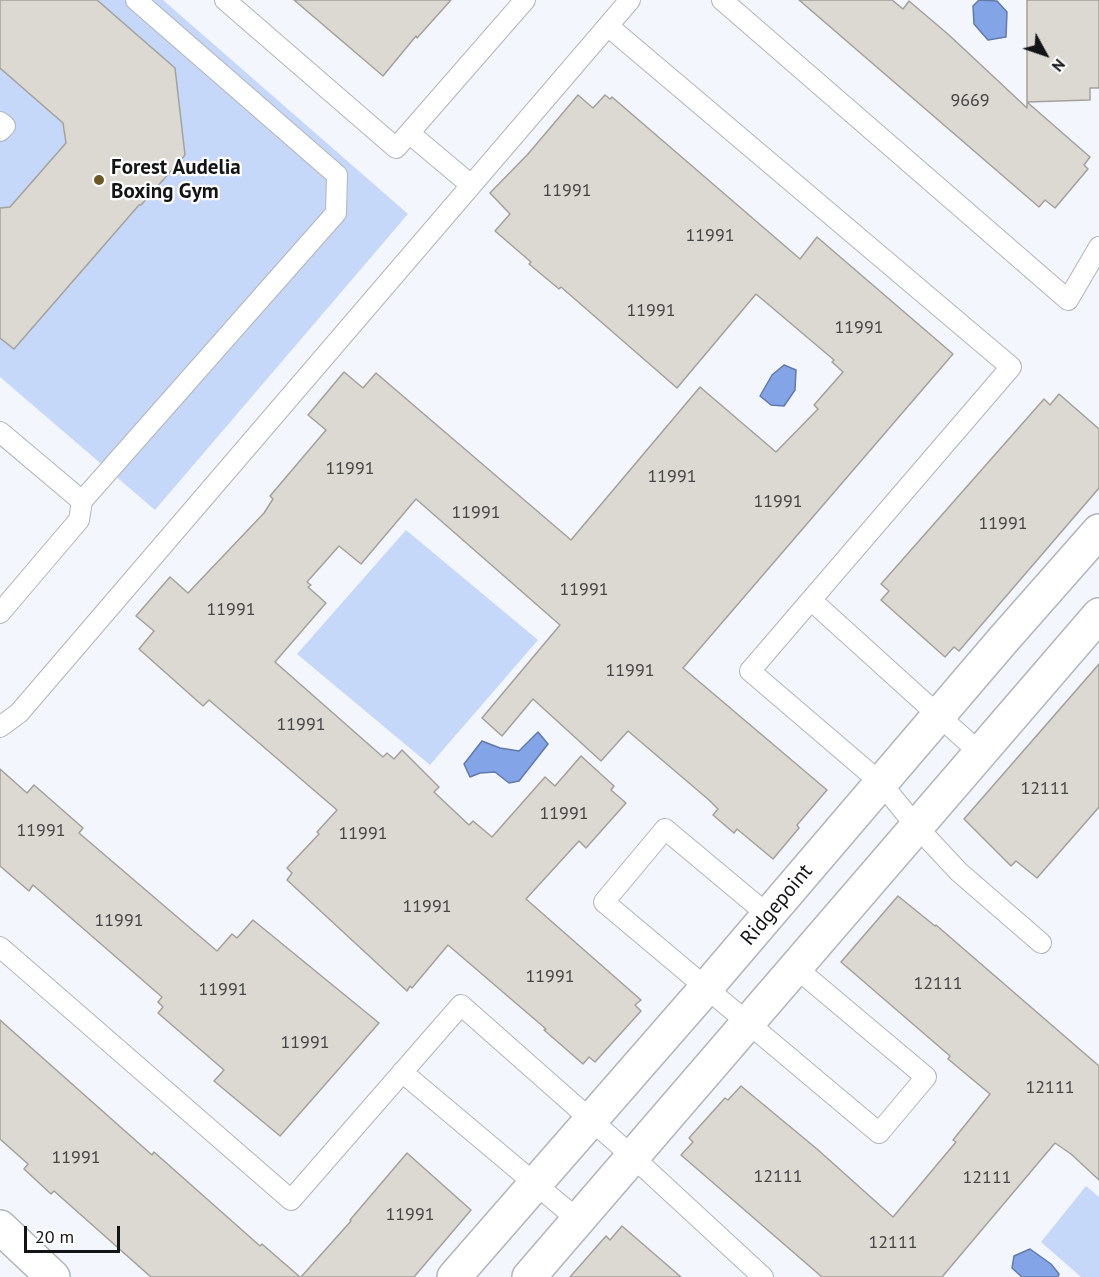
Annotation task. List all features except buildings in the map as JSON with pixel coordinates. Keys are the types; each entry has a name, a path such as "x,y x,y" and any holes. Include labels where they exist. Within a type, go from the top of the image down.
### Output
{"street":[{"name":"Ridgepoint","path":"453,1277 706,988 1099,531"},
{"path":"529,1277 1099,615"},
{"path":"0,1227 54,1277"}],"lane":[{"path":"0,613 79,520 82,501 336,213 337,175 136,0"},
{"path":"225,0 396,148 525,0"},
{"path":"0,727 20,712 630,0"},
{"path":"722,0 1068,300 1099,247"},
{"path":"608,26 1011,367 750,671 881,783 916,826 959,872 1041,943"},
{"path":"0,122 5,126 0,131"},
{"path":"409,133 471,185"},
{"path":"0,432 82,501"},
{"path":"811,600 980,753"},
{"path":"768,915 665,829 604,902 879,1133 926,1077 795,968"},
{"path":"0,947 291,1200 460,1005 633,1156 763,1277"},
{"path":"402,1072 577,1220"}],"shaded area":[{"path":"0,0 163,0 408,214 155,510 0,377"},
{"path":"406,530 538,640 430,765 297,654"},
{"path":"1086,1186 1099,1197 1099,1277 1081,1277 1041,1242"}],"water":[{"path":"979,0 997,1 1007,12 1006,37 988,40 974,24 973,6"},
{"path":"784,365 796,370 795,390 784,406 771,405 760,396 772,375"},
{"path":"538,732 548,744 519,781 509,783 495,772 480,773 470,777 464,764 482,741 500,748 519,751"},
{"path":"1030,1249 1051,1264 1059,1274 1058,1277 1022,1277 1012,1268 1014,1256"}],"place":[{"name":"Forest Audelia Boxing Gym","path":"99,180"}]}
